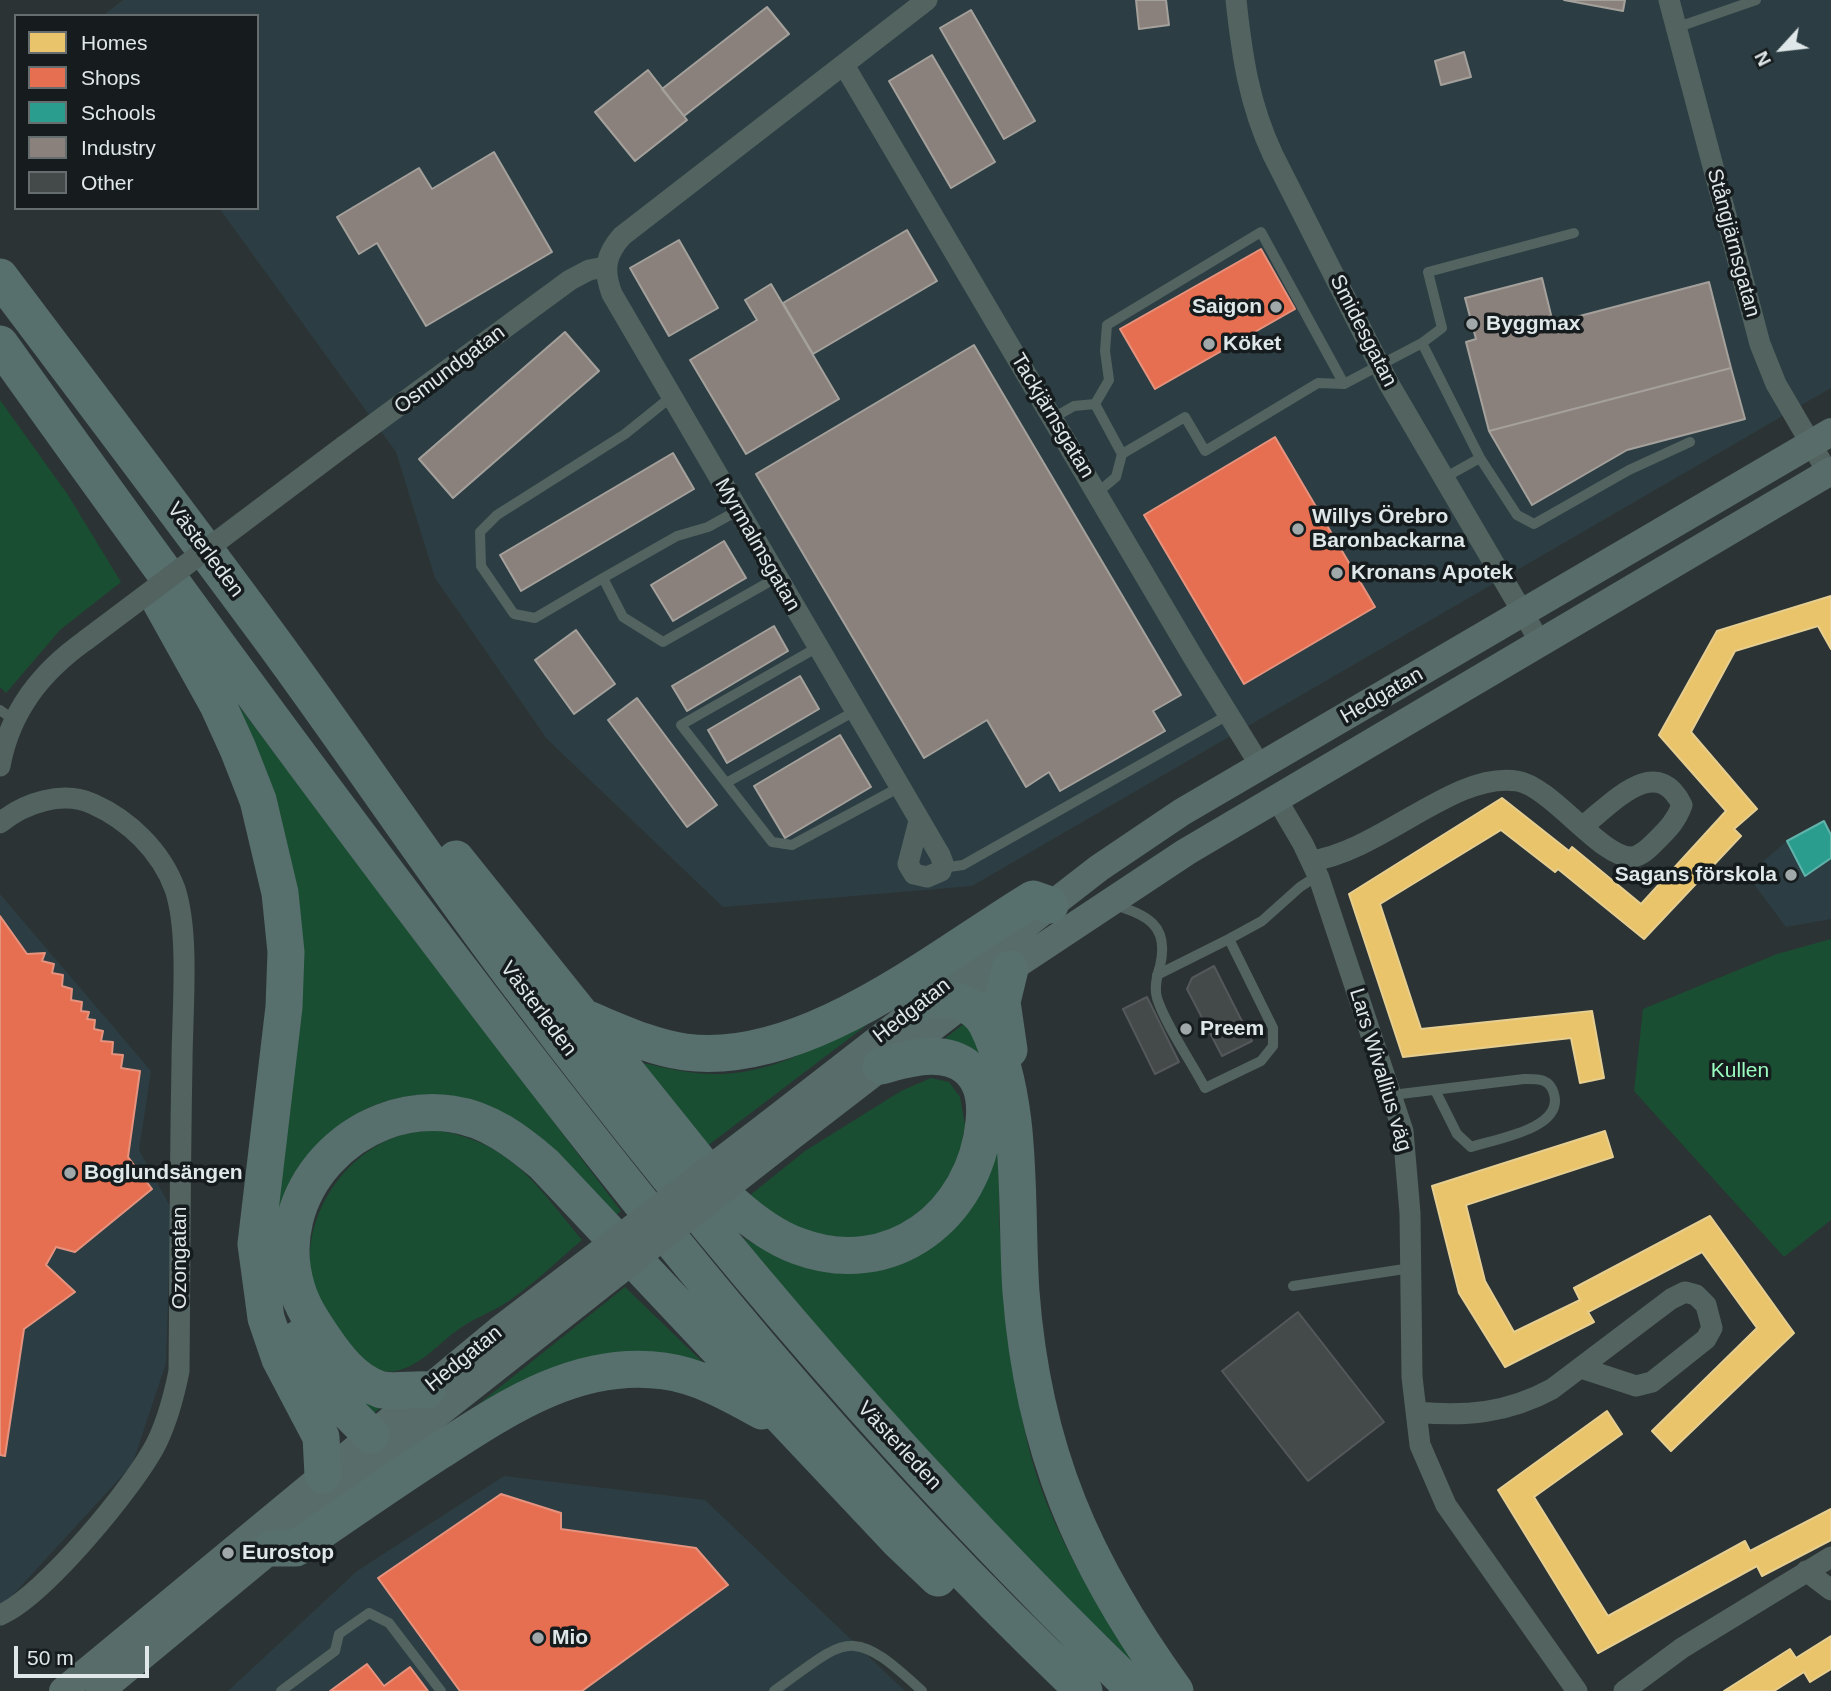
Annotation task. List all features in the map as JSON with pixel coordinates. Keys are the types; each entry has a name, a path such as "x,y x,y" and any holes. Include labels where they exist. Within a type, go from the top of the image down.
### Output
{"highway":[{"name":"Västerleden","path":"0,277 265,630 485,939 742,1269 890,1438 1136,1691"},
{"name":"Västerleden","path":"0,344 152,555 462,974 712,1293 924,1531 1013,1624 1084,1691"},
{"path":"152,555 147,573 218,705 258,800 280,893 286,952 284,1007 256,1244 266,1318 274,1345 321,1437 323,1475"},
{"path":"265,630 278,640 360,739 732,1203 773,1235 800,1247 834,1255 865,1255 896,1246 924,1232 944,1216 962,1192 974,1169 982,1140 986,1107 980,1084 969,1068 954,1060 914,1056 881,1066"},
{"path":"580,1016 664,1048 708,1054 752,1050 831,1022 1033,900 1050,905"},
{"path":"1002,1065 1010,1056 1002,1002 1006,972"},
{"path":"923,1002 938,998 964,1004 982,1017 1002,1065 1012,1114 1025,1331 1032,1375 1052,1458 1096,1568 1125,1619 1175,1691"},
{"path":"427,1390 382,1390 351,1372 331,1349 302,1303 291,1255 292,1236 303,1196 312,1178 335,1150 348,1139 381,1122 410,1115 435,1113 470,1118 490,1126 544,1164 899,1541 1059,1691"},
{"path":"260,1273 271,1281 284,1317 329,1388 379,1445"},
{"path":"273,1548 296,1548 415,1467 527,1397 598,1373 643,1370 686,1376 727,1391 791,1427"}],"main road":[{"name":"Hedgatan","path":"63,1691 323,1475 379,1445 776,1133 923,1002 1122,852 1182,812 1821,438"},
{"name":"Hedgatan","path":"776,1133 881,1066 1006,972 1276,798 1829,472"},
{"path":"1261,767 1276,798"},
{"name":"Hedgatan","path":"100,1691 273,1548 379,1445 427,1390 608,1263"}],"street":[{"path":"605,267 610,249 622,236 928,0"},
{"name":"Smidesgatan","path":"1236,0 1245,76 1260,128 1380,366 1540,642"},
{"name":"Stångjärnsgatan","path":"1669,0 1760,344 1776,384 1821,438 1829,472"},
{"name":"Tackjärnsgatan","path":"844,65 1261,767"},
{"name":"Myrmalmsgatan","path":"605,267 612,294 940,855 942,867"},
{"name":"Osmundgatan","path":"0,766 7,715 46,672 344,446 570,280 589,270 605,267"},
{"path":"1314,869 1455,794 1476,784 1500,780 1519,781 1537,790 1582,827"},
{"name":"Lars Wivallius väg","path":"1276,798 1314,869 1392,1095 1407,1159 1412,1377 1420,1445 1446,1505 1577,1691"},
{"name":"Ozongatan","path":"0,823 18,808 51,799 84,800 119,815 159,859 176,891 181,924 183,1003 178,1371 173,1400 156,1445 118,1497 32,1595 0,1615"},
{"path":"919,821 908,863 914,874 927,877 941,872 942,867"},
{"path":"1416,1412 1469,1414 1510,1407 1552,1389 1671,1299 1685,1292 1696,1295 1711,1315 1712,1328 1706,1339 1652,1382 1636,1386 1581,1368"},
{"path":"1624,1691 1682,1648 1831,1557"},
{"path":"1806,1571 1831,1590"}],"lane":[{"path":"1684,25 1756,0"},
{"path":"1095,404 1109,380 1105,351 1107,324 1261,232 1344,384"},
{"path":"1122,454 1185,417 1205,451 1318,383 1344,384 1422,343 1442,328 1427,272 1574,233"},
{"path":"1422,343 1480,457 1517,515 1534,524 1629,470 1690,442"},
{"path":"671,397 625,433 497,515 480,532 481,566 514,614 534,618 677,536 708,527 737,511"},
{"path":"1053,418 1074,406 1095,404"},
{"path":"1095,404 1122,454 1116,477 1097,493"},
{"path":"1444,478 1480,457"},
{"path":"603,578 623,617 663,642 776,578"},
{"path":"818,647 681,725 772,842 792,845 900,787"},
{"path":"726,783 855,711"},
{"path":"942,867 963,865 1228,715"},
{"path":"1157,975 1262,921 1300,887 1314,869"},
{"path":"1110,903 1143,915 1159,930 1163,946 1157,975 1157,997 1205,1088 1261,1061 1273,1046 1273,1028 1229,939"},
{"path":"1392,1095 1435,1090 1542,1079 1553,1087 1556,1102 1552,1116 1541,1125 1471,1147 1457,1134 1435,1090"},
{"path":"1293,1286 1411,1268"},
{"path":"281,1691 335,1651 339,1634 369,1613 389,1623 441,1691"},
{"path":"774,1691 832,1650 854,1644 880,1654 922,1691"}],"shaded area":[{"path":"123,0 1831,0 1831,388 972,886 723,907 547,739 435,578 396,452 220,210 259,210 259,14 105,14"},
{"name":"Sagans förskola","path":"1824,821 1831,835 1831,919 1786,927 1750,879 1752,871 1787,841"},
{"path":"0,894 151,1071 139,1150 171,1208 166,1363 132,1465 0,1609"},
{"name":"Eurostop","path":"504,1476 705,1500 905,1691 228,1691 357,1571"}],"green space":[{"path":"0,400 68,495 121,582 60,630 6,693 0,687"},
{"path":"211,669 621,1211 609,1221 563,1166 537,1140 508,1119 454,1098 403,1097 359,1113 323,1142 297,1182 285,1230 289,1282 310,1335 333,1370 359,1390 387,1402 366,1420 317,1364 289,1308 276,1252 274,1195 293,1012 293,946 289,909 275,838 265,804"},
{"name":"Kullen","path":"1831,939 1831,1220 1784,1257 1634,1091 1643,1009 1777,954"},
{"path":"938,971 702,1150 643,1063 682,1071 722,1074 752,1070 780,1062 809,1051 836,1036"},
{"path":"966,1022 980,1045 990,1070 995,1097 1000,1233 1006,1306 1015,1379 1032,1460 1042,1491 1069,1552 1136,1666 946,1478 729,1230 786,1260 832,1273 882,1267 914,1254 942,1233 966,1208 975,1193 983,1176 993,1135 992,1094 986,1077 968,1055 938,1044"},
{"path":"931,1078 949,1082 960,1097 965,1125 959,1159 937,1199 884,1237 809,1237 744,1200 805,1151 901,1091"},
{"path":"422,1131 440,1131 486,1146 522,1170 582,1240 514,1297 462,1327 415,1364 396,1371 381,1371 368,1365 357,1355 325,1314 314,1289 310,1263 312,1237 332,1188 349,1167 370,1150 393,1138"},
{"path":"625,1287 719,1378 632,1362 380,1483"}],"building: Homes":[{"path":"1831,596 1831,649 1818,626 1735,651 1691,732 1757,809 1734,829 1741,836 1644,939 1558,869 1555,872 1501,830 1380,904 1421,1029 1592,1011 1604,1078 1580,1083 1571,1038 1403,1057 1349,894 1502,798 1569,851 1572,847 1641,904 1726,811 1659,735 1717,631"},
{"path":"1605,1131 1613,1157 1466,1205 1485,1281 1514,1332 1580,1300 1574,1288 1710,1216 1794,1333 1671,1451 1652,1431 1757,1328 1702,1252 1588,1312 1594,1322 1505,1367 1459,1293 1432,1186"},
{"path":"1607,1411 1622,1434 1534,1497 1608,1616 1745,1541 1750,1551 1831,1509 1831,1540 1762,1576 1757,1566 1598,1653 1498,1490"},
{"path":"1831,1636 1831,1669 1810,1682 1804,1672 1774,1691 1724,1691 1790,1649 1796,1658"}],"building: Shops":[{"path":"1261,249 1295,309 1155,389 1120,329"},
{"path":"1275,437 1375,607 1244,684 1144,515"},
{"name":"Boglundsängen","path":"0,916 27,954 45,953 42,961 54,964 52,973 63,975 62,986 72,989 71,1000 82,1002 81,1011 89,1012 87,1019 95,1020 94,1029 103,1031 101,1041 113,1042 112,1054 123,1055 121,1068 140,1071 128,1157 152,1189 75,1252 56,1247 46,1265 75,1292 24,1329 5,1456 0,1455"},
{"name":"Mio","path":"501,1494 561,1513 561,1529 696,1548 728,1585 582,1691 460,1691 378,1578"},
{"path":"367,1664 384,1686 410,1667 428,1691 330,1691"}],"building: Schools":[{"path":"1824,821 1831,835 1831,858 1805,876 1787,841"}],"building: Industry":[{"path":"1136,0 1166,0 1169,25 1139,29"},
{"path":"1564,0 1625,0 1623,11"},
{"path":"767,7 789,34 684,116 662,89"},
{"path":"971,10 1035,121 1004,139 940,28"},
{"path":"1464,52 1471,77 1441,85 1435,61"},
{"path":"932,55 995,162 951,188 889,81"},
{"path":"648,70 687,120 635,161 595,112"},
{"path":"494,152 552,252 426,326 377,243 359,254 337,217 419,168 432,189"},
{"path":"907,230 937,281 813,354 783,303"},
{"path":"679,240 718,308 669,336 630,268"},
{"path":"1542,278 1553,323 1709,282 1731,368 1489,431 1466,342 1476,339 1465,298"},
{"path":"771,284 839,399 746,454 690,360 757,320 745,300"},
{"path":"565,332 599,371 453,498 419,459"},
{"path":"974,345 1181,695 1153,711 1165,731 1060,791 1049,772 1026,787 987,720 924,758 756,474"},
{"path":"1731,368 1745,419 1627,450 1532,505 1489,431"},
{"path":"673,453 694,489 521,591 500,555"},
{"path":"724,541 746,578 673,621 651,585"},
{"path":"774,626 788,651 687,711 672,686"},
{"path":"576,630 615,684 574,714 535,660"},
{"path":"800,676 819,709 727,763 708,730"},
{"path":"637,698 717,805 687,827 608,720"},
{"path":"840,735 871,787 785,838 754,786"}],"building: Other":[{"path":"1214,966 1252,1041 1222,1056 1187,989 1192,978"},
{"path":"1147,997 1179,1062 1155,1074 1123,1009"},
{"path":"1298,1312 1384,1422 1308,1481 1222,1371"}],"place":[{"name":"Saigon","path":"1276,307"},
{"name":"Byggmax","path":"1472,324"},
{"name":"Köket","path":"1209,344"},
{"name":"Willys Örebro Baronbackarna","path":"1298,529"},
{"name":"Kronans Apotek","path":"1337,573"},
{"name":"Sagans förskola","path":"1791,875"},
{"name":"Preem","path":"1186,1029"},
{"name":"Boglundsängen","path":"70,1173"},
{"name":"Eurostop","path":"228,1553"},
{"name":"Mio","path":"538,1638"}]}
